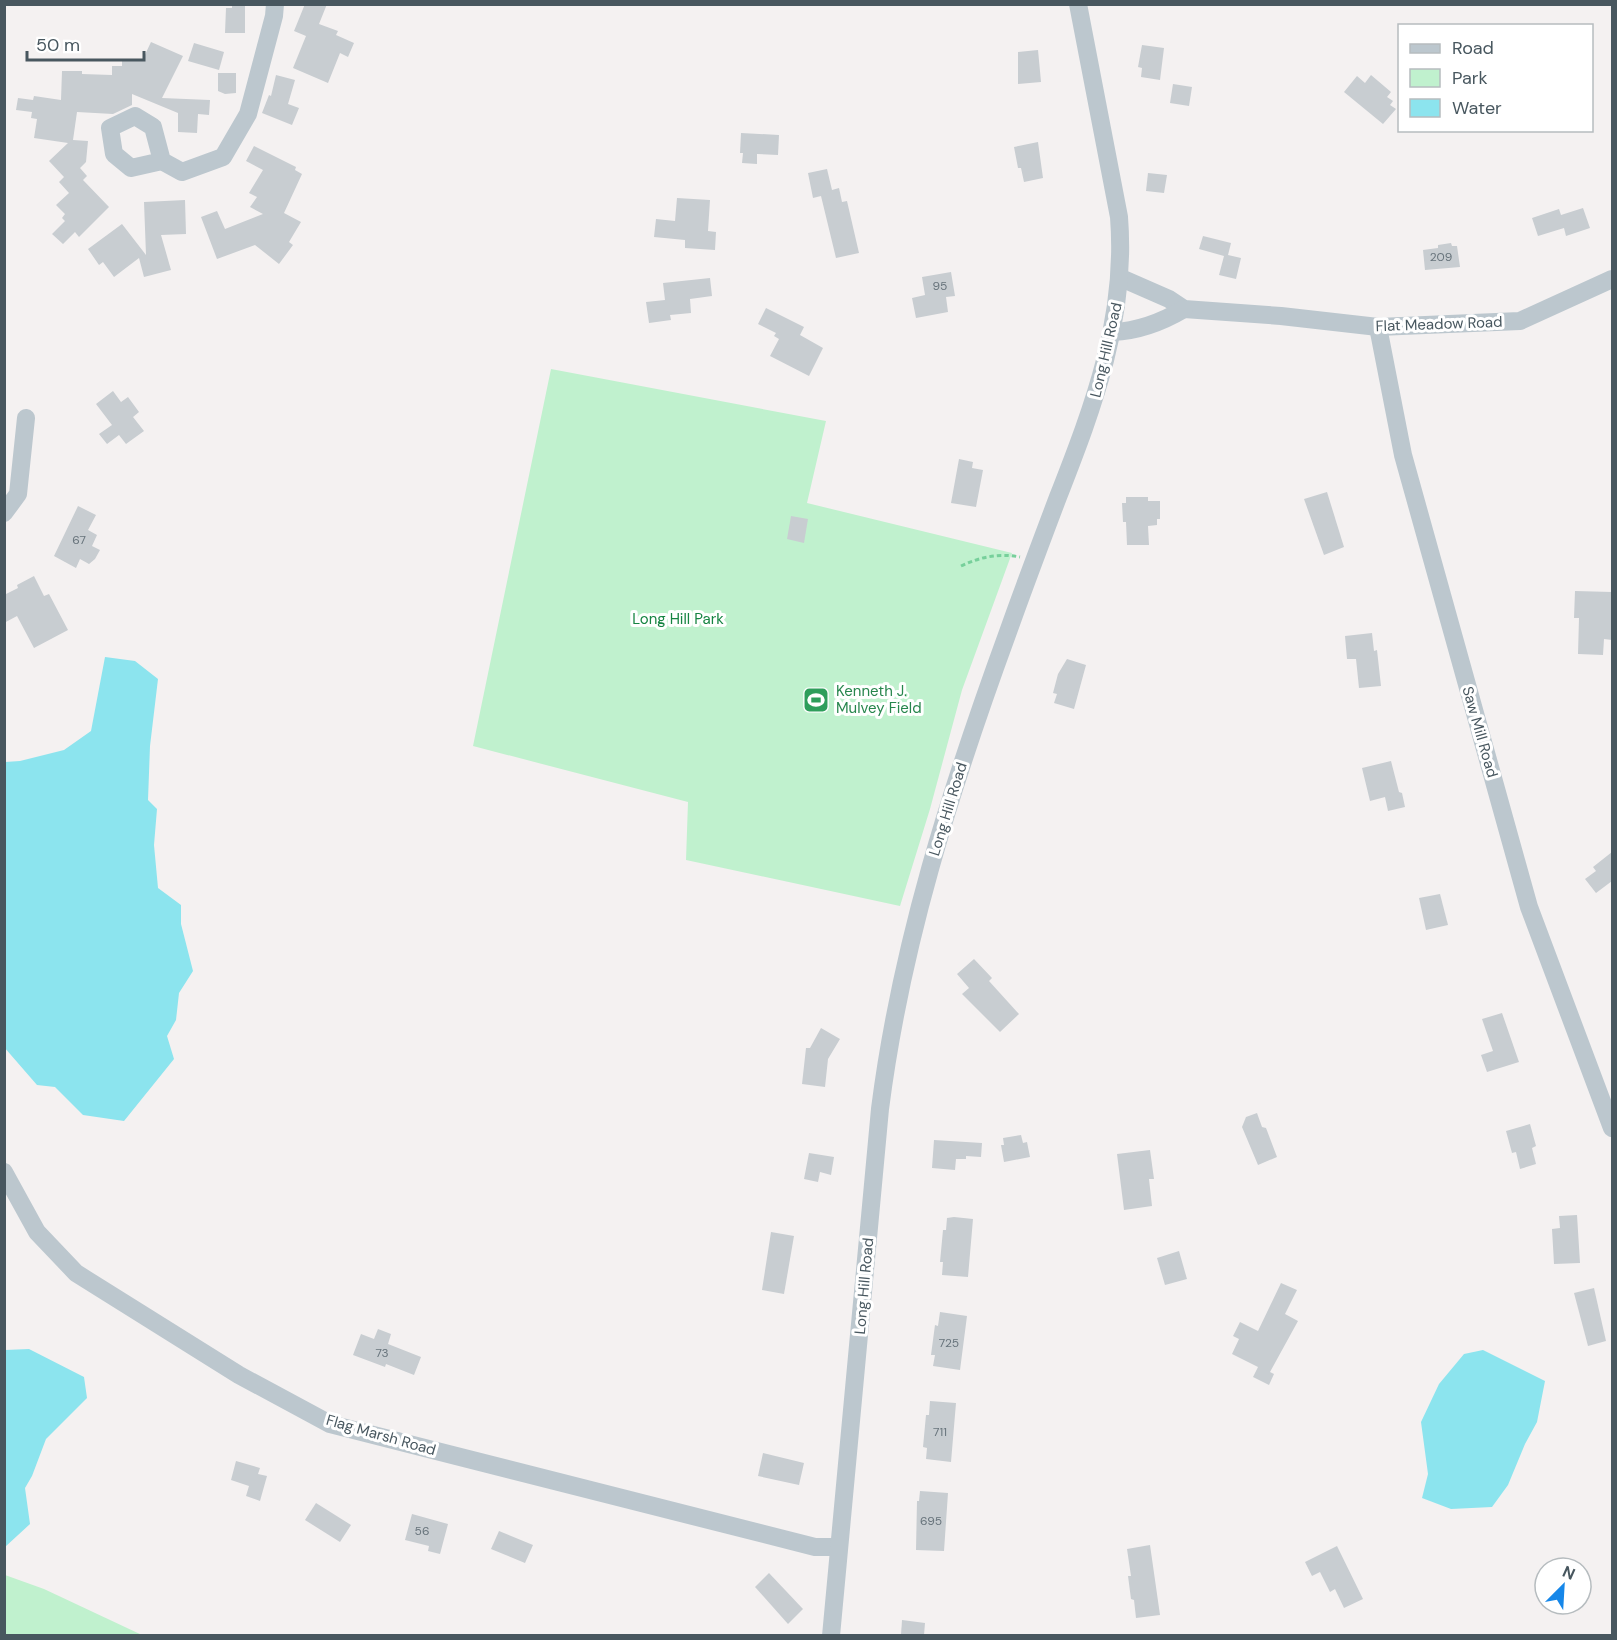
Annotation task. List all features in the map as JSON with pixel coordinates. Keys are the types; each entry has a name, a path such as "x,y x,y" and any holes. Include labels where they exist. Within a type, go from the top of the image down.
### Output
{"street":[{"path":"162,161 182,172 223,157 248,114 274,16 275,4"},
{"name":"Long Hill Road","path":"831,1635 880,1109 890,1035 902,976 914,925 962,766 1022,592 1094,402 1113,332 1122,250 1119,217 1078,4"},
{"name":"Flat Meadow Road","path":"1120,278 1169,299 1184,309"},
{"name":"Flat Meadow Road","path":"1113,332 1128,331 1152,324 1184,309 1281,316 1378,327 1520,321 1612,279"},
{"name":"Saw Mill Road","path":"1378,327 1403,455 1529,907 1612,1128"},
{"path":"4,513 18,494 26,418"},
{"name":"Flag Marsh Road","path":"4,1172 38,1232 76,1273 238,1375 330,1424 815,1546 839,1547"}],"path":[{"path":"960,566 981,556 1021,557"}],"green space":[{"name":"Long Hill Park","path":"551,369 826,421 807,503 1012,553 962,690 930,809 900,906 686,860 688,802 473,746"},
{"path":"5,1575 44,1589 142,1635 5,1635"}],"water":[{"path":"105,657 135,661 158,679 150,746 148,800 157,809 154,845 158,888 181,905 181,924 193,971 179,993 176,1020 167,1036 174,1059 124,1121 83,1115 55,1087 37,1085 4,1047 5,762 20,761 64,750 91,731"},
{"path":"29,1349 84,1377 87,1398 46,1439 25,1488 30,1524 5,1547 5,1350"},
{"path":"1483,1350 1545,1381 1537,1422 1508,1485 1492,1507 1451,1509 1422,1498 1428,1474 1421,1422 1439,1384 1464,1354"}],"building":[{"path":"232,4 245,4 245,33 225,33 226,8 232,8"},
{"path":"305,4 327,4 319,24 338,31 336,35 354,43 348,57 340,53 328,83 293,68 306,36 294,31"},
{"path":"151,42 183,56 162,98 210,100 209,115 198,114 197,133 178,132 178,113 132,94 132,105 113,114 77,112 73,140 88,141 86,162 80,168 87,176 83,180 109,207 79,237 75,232 63,244 52,234 65,221 62,218 65,214 56,205 69,193 59,182 64,177 49,161 68,143 34,138 37,119 31,118 32,112 16,110 18,98 33,100 34,96 61,100 62,71 112,75 112,66 122,66 122,59 143,59"},
{"path":"194,43 224,52 219,70 188,61"},
{"path":"1142,45 1164,48 1160,80 1141,77 1142,68 1138,67"},
{"path":"1038,50 1041,82 1018,84 1018,52"},
{"path":"218,73 236,73 236,93 225,94 218,91"},
{"path":"276,75 295,80 288,104 299,108 292,125 262,113 269,95 271,96"},
{"path":"1371,75 1391,92 1387,97 1393,101 1390,105 1396,109 1383,124 1344,92 1357,76 1365,83"},
{"path":"1173,84 1192,87 1189,106 1170,103"},
{"path":"741,133 779,135 778,155 757,154 757,164 742,163"},
{"path":"1038,142 1043,178 1024,182 1021,168 1018,168 1014,147"},
{"path":"254,146 296,167 295,170 302,174 284,213 301,222 289,242 293,245 279,264 255,245 217,259 201,217 217,211 225,229 263,214 250,207 257,197 249,193 263,170 246,161"},
{"path":"827,169 832,190 839,188 842,202 847,201 859,253 836,258 821,196 813,198 808,173"},
{"path":"1148,173 1167,175 1164,193 1146,191"},
{"path":"677,198 710,200 708,231 716,232 715,250 685,248 685,240 654,237 656,219 675,221"},
{"path":"185,200 186,234 161,235 171,270 144,277 139,258 114,277 103,262 99,265 88,249 122,224 146,255 144,202"},
{"path":"1583,208 1590,228 1566,236 1564,228 1538,236 1532,218 1559,209 1561,215"},
{"path":"1203,236 1231,243 1228,255 1241,258 1236,279 1219,275 1224,256 1199,249"},
{"path":"1451,243 1452,246 1457,246 1460,267 1425,270 1423,250"},
{"path":"951,272 955,296 946,297 948,312 916,318 912,298 925,295 922,277"},
{"path":"710,278 712,296 690,299 691,313 670,315 671,320 649,323 646,302 665,300 663,283"},
{"path":"766,308 804,327 800,335 823,348 809,376 770,356 779,339 774,336 776,333 758,324"},
{"path":"113,391 121,402 128,397 139,412 133,417 144,431 126,444 119,435 107,444 99,434 112,425 96,404"},
{"path":"959,459 973,462 972,468 983,470 976,507 951,503"},
{"path":"1327,492 1344,547 1324,555 1304,499"},
{"path":"1126,497 1148,497 1148,501 1160,501 1160,519 1157,519 1157,525 1148,526 1149,545 1127,545 1122,503 1126,503"},
{"path":"78,506 96,515 88,530 97,535 92,546 100,550 89,564 80,559 76,568 54,556"},
{"path":"791,516 808,519 804,543 787,539"},
{"path":"34,576 44,596 49,594 68,630 34,648 17,616 4,623 4,595"},
{"path":"1575,591 1612,592 1612,640 1604,639 1603,655 1578,654 1579,618 1574,618"},
{"path":"1372,633 1374,651 1377,650 1381,686 1359,688 1356,659 1347,659 1345,636"},
{"path":"1067,659 1086,665 1074,709 1054,703 1057,694 1053,693 1058,674"},
{"path":"1391,761 1405,807 1388,811 1385,797 1370,801 1362,768"},
{"path":"1612,852 1612,881 1596,893 1585,879 1596,871 1593,867"},
{"path":"1440,894 1448,925 1426,930 1419,898"},
{"path":"974,959 992,978 989,981 1019,1014 1000,1032 962,994 969,988 957,974"},
{"path":"1502,1013 1519,1062 1487,1072 1481,1055 1493,1051 1482,1019"},
{"path":"821,1028 840,1039 828,1059 825,1087 802,1084 806,1048 810,1048"},
{"path":"1257,1113 1262,1127 1266,1128 1277,1157 1258,1165 1242,1127 1246,1117"},
{"path":"1530,1124 1536,1146 1532,1148 1536,1164 1520,1169 1516,1152 1512,1153 1506,1131"},
{"path":"1021,1135 1023,1143 1027,1142 1030,1157 1004,1162 1001,1145 1004,1145 1003,1138"},
{"path":"934,1140 982,1143 981,1157 966,1156 966,1159 956,1159 955,1170 932,1168"},
{"path":"1150,1150 1154,1179 1149,1179 1152,1206 1124,1210 1117,1154"},
{"path":"809,1153 834,1157 831,1175 820,1172 818,1182 804,1179"},
{"path":"1577,1215 1580,1263 1554,1264 1552,1229 1560,1228 1559,1216"},
{"path":"947,1218 973,1219 968,1277 942,1275 943,1262 940,1262 943,1230 946,1230"},
{"path":"771,1232 794,1236 784,1294 762,1290"},
{"path":"1179,1251 1187,1279 1165,1285 1157,1258"},
{"path":"1281,1283 1297,1290 1285,1314 1298,1321 1270,1372 1274,1374 1269,1385 1253,1377 1258,1367 1232,1354 1239,1339 1233,1336 1240,1322 1258,1331"},
{"path":"1594,1288 1606,1341 1588,1346 1574,1293"},
{"path":"940,1312 967,1316 960,1370 933,1366 935,1355 931,1355 935,1325 938,1326"},
{"path":"378,1329 391,1334 388,1344 421,1357 414,1375 353,1355 361,1334 374,1339"},
{"path":"930,1401 956,1403 951,1462 926,1459 927,1448 923,1447 926,1415 929,1415"},
{"path":"763,1453 804,1463 799,1485 758,1476"},
{"path":"236,1461 260,1468 258,1474 267,1476 260,1501 246,1496 249,1486 231,1480"},
{"path":"920,1491 948,1493 944,1551 916,1550 917,1501 919,1501"},
{"path":"316,1503 351,1525 340,1542 305,1520"},
{"path":"412,1514 448,1524 440,1554 428,1551 429,1546 405,1540"},
{"path":"499,1531 533,1545 525,1563 491,1549"},
{"path":"1150,1545 1160,1615 1136,1618 1128,1576 1131,1576 1127,1549"},
{"path":"1337,1546 1363,1599 1344,1608 1335,1589 1330,1592 1320,1572 1312,1576 1305,1562"},
{"path":"769,1573 803,1609 788,1624 755,1587"},
{"path":"902,1620 925,1623 924,1635 901,1635"}],"place":[{"name":"Kenneth J. Mulvey Field","path":"816,700"}]}
